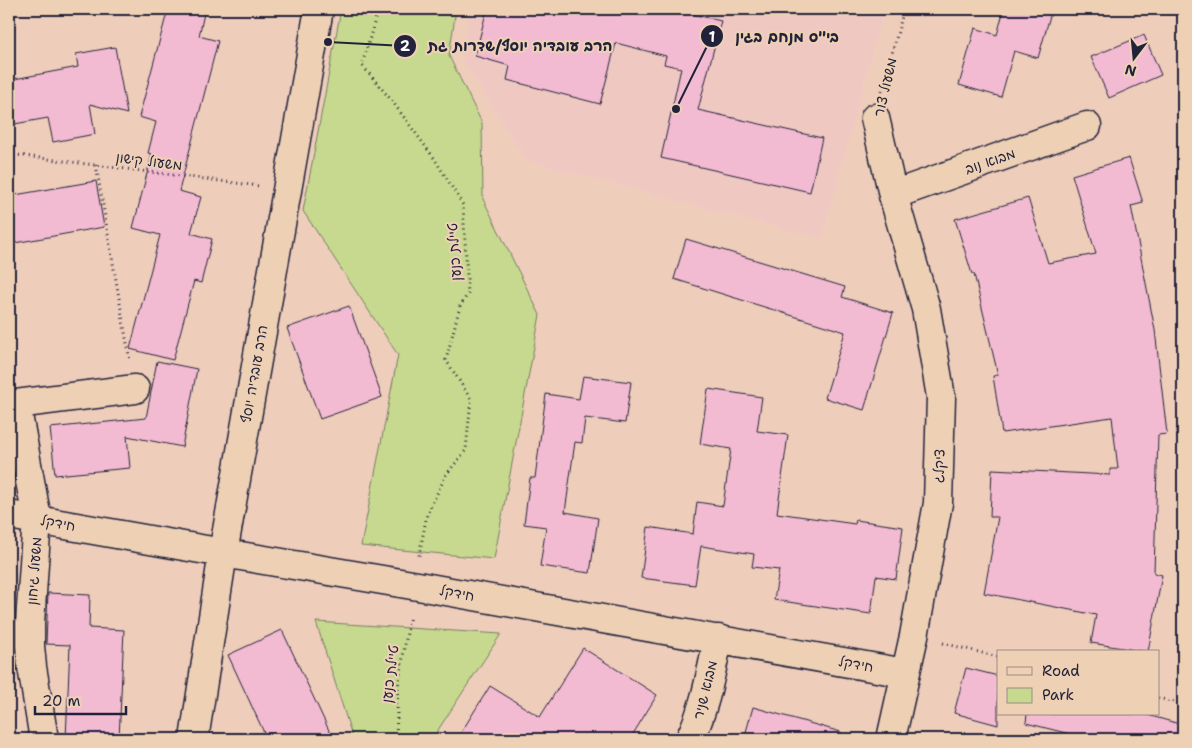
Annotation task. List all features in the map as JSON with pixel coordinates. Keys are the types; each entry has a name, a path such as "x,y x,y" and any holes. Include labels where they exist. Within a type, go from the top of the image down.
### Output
{"street":[{"name":"הרב עובדיה יוסף","path":"194,739 223,553 319,9"},
{"name":"משעול צור","path":"875,118 893,195"},
{"name":"מבוא נוב","path":"893,195 1087,126"},
{"name":"ציקלג","path":"891,739 914,636 938,503 941,397 926,309 893,195"},
{"name":"משעול גיחון","path":"44,739 30,646 38,519 16,404 135,389"},
{"name":"חידקל","path":"9,515 905,673"},
{"name":"מבוא שניר","path":"690,739 703,706 718,639"}],"path":[{"name":"טיילת כנען","path":"379,9 362,65 392,101 434,158 463,205 468,294 460,306 446,360 471,399 466,450 446,476 427,514 419,556"},
{"name":"משעול צור","path":"875,118 904,9"},
{"name":"משעול קישון","path":"9,154 287,190"},
{"path":"96,165 135,389"},
{"name":"טיילת כנען","path":"396,739 398,687 411,612"},
{"path":"914,636 997,658"},
{"path":"1160,698 1183,704"}],"shaded area":[{"path":"470,9 884,9 822,239 527,161 461,58"}],"green space":[{"path":"341,9 456,9 449,56 482,123 483,199 540,315 494,559 361,546 398,355 303,211"},
{"path":"316,622 501,634 432,739 353,739"}],"building":[{"path":"168,9 205,9 199,36 218,41 179,191 201,197 191,233 212,239 201,283 194,281 173,360 130,349 160,235 133,228 152,154 148,153 156,122 139,117"},
{"path":"487,9 578,9 598,14 599,9 672,9 721,21 698,110 822,138 810,192 661,158 681,68 664,64 666,56 616,43 600,104 507,80 510,66 475,56"},
{"path":"1004,9 1052,9 1038,58 1014,51 1001,97 959,85 975,28 997,35"},
{"path":"1144,35 1161,75 1109,98 1091,57"},
{"path":"115,47 127,114 90,104 95,134 53,142 48,118 9,125 9,80 78,67 76,54"},
{"path":"1129,158 1143,203 1131,206 1155,330 1167,434 1158,435 1154,573 1162,575 1148,650 1135,650 1091,643 1096,615 984,593 998,517 990,517 992,469 1110,475 1110,469 1118,469 1112,417 1002,433 993,376 998,375 974,274 972,274 955,219 1028,198 1048,263 1096,254 1072,175"},
{"path":"96,181 104,227 9,244 9,196"},
{"path":"686,239 845,287 842,297 893,313 864,410 825,398 845,332 674,279"},
{"path":"349,306 382,397 320,419 287,328"},
{"path":"157,361 197,369 182,447 127,436 130,468 55,475 50,428 146,418"},
{"path":"583,376 631,382 625,423 585,418 582,443 575,442 565,512 598,518 590,573 540,566 546,527 524,524 530,478 535,478 546,394 579,399"},
{"path":"708,389 762,397 757,431 788,435 777,513 855,524 856,520 903,527 896,579 876,576 871,614 774,600 779,570 752,567 754,554 701,546 695,585 641,578 648,527 693,534 697,502 723,506 731,449 700,444"},
{"path":"48,593 90,595 89,628 124,630 119,739 66,739 70,645 46,644"},
{"path":"282,630 333,739 267,739 228,655"},
{"path":"583,648 657,695 630,739 457,739 490,686 540,717"},
{"path":"966,668 997,676 998,725 954,713"},
{"path":"753,707 841,732 840,739 744,739"},
{"path":"1027,716 1151,716 1183,725 1183,739 1090,739 1026,723"}],"place":[{"name":"הרב עובדיה יוסף/שדרות גת","path":"328,42"},
{"name":"בי\"ס מנחם בגין","path":"676,109"}]}
